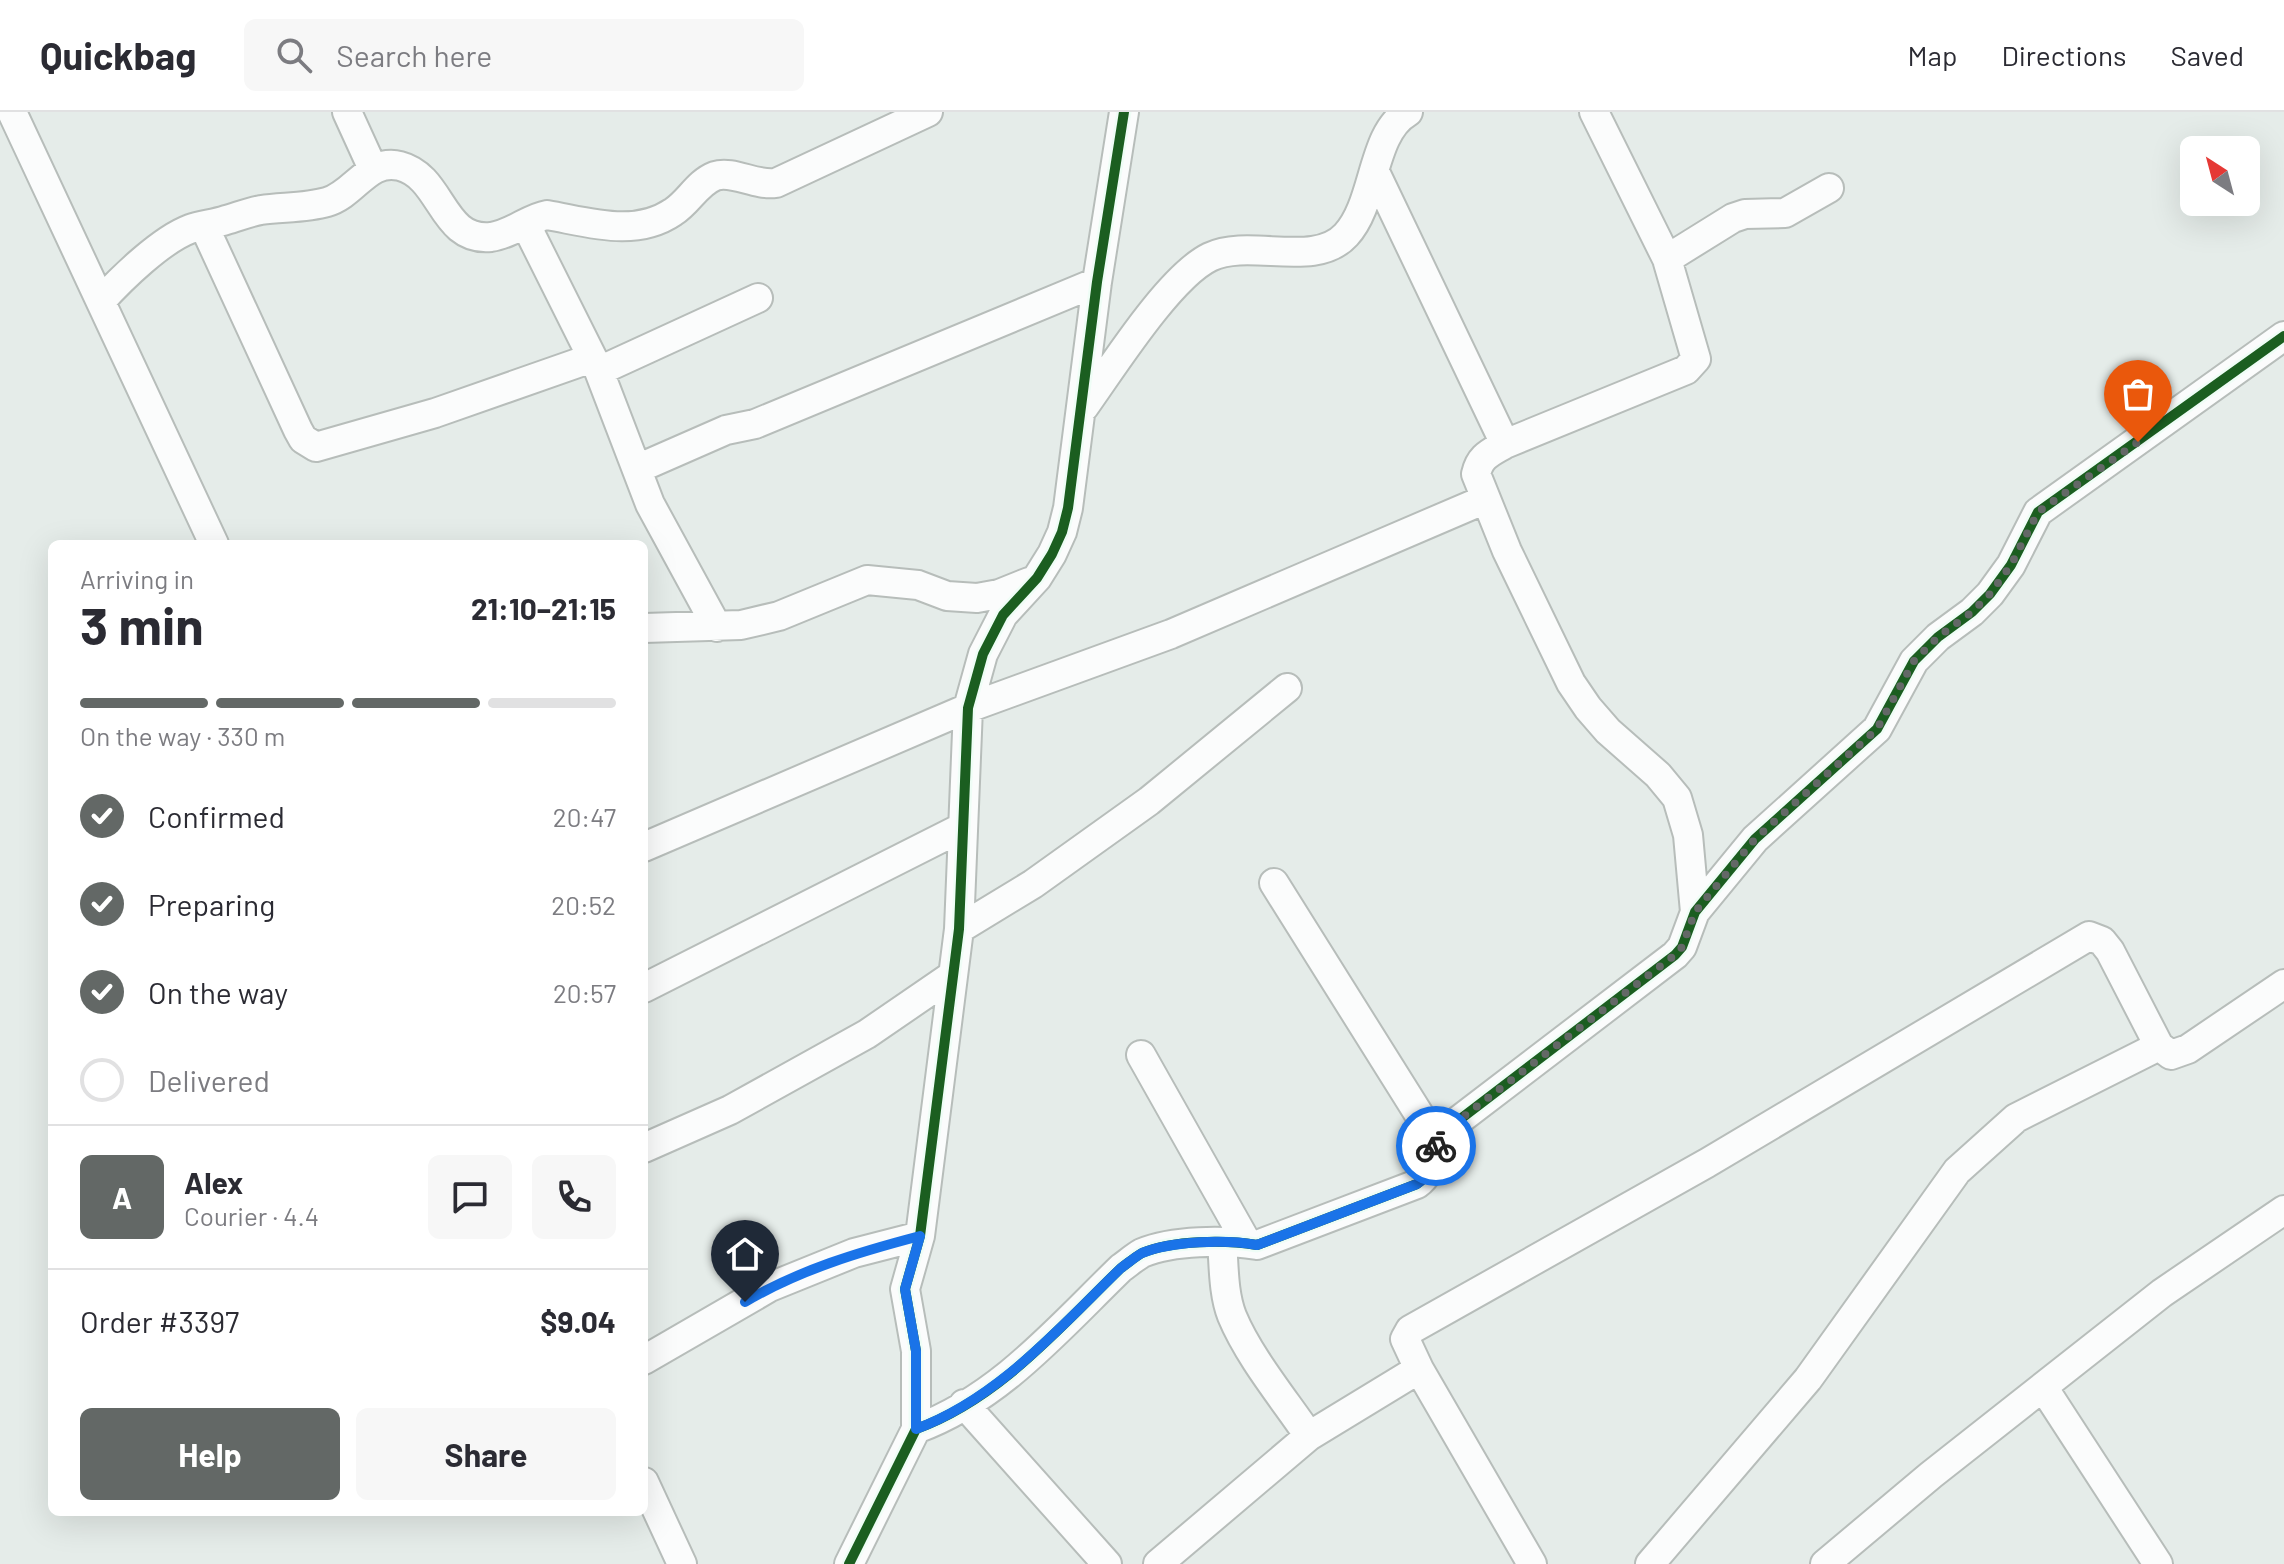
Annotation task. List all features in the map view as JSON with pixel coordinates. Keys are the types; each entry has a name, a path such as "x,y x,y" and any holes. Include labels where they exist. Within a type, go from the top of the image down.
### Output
{"street":[{"path":"347,112 373,169"},
{"path":"101,301 146,258 188,230 260,210 326,202 342,196 373,169 386,165 403,167 424,180 460,230 476,236 492,237 530,223 537,216 547,215 636,227 674,212 696,188 715,177 726,174 764,185 776,183 928,112"},
{"path":"849,1564 916,1429 916,1351 905,1289 920,1236 959,929 968,708 983,654 1003,615 1037,578 1062,532 1068,508 1097,282 1124,112"},
{"path":"1081,410 1152,314 1190,271 1211,256 1239,250 1328,249 1344,238 1360,218 1387,135 1400,117 1408,112"},
{"path":"1594,112 1667,259 1696,359 1693,365 1505,444 1484,456 1476,474 1507,551 1571,683 1608,731 1658,775 1677,798 1688,835 1695,912"},
{"path":"14,113 212,540"},
{"path":"1375,172 1505,444"},
{"path":"1667,259 1733,218 1745,214 1785,213 1829,188"},
{"path":"530,223 531,235 596,365 650,504 717,627"},
{"path":"204,226 298,430 303,439 316,447 596,365 758,298"},
{"path":"637,469 726,430 755,424 1097,282"},
{"path":"916,1429 936,1422 1014,1372 1121,1268 1141,1254 1163,1247 1234,1242 1257,1245 1417,1184 1428,1176 1437,1143 1446,1130 1675,955 1682,947 1695,912 1755,839 1877,729 1914,661 1990,594 2011,565 2038,512 2284,336"},
{"path":"648,845 968,708 1171,634 1486,499"},
{"path":"648,628 741,625 779,616 867,580 918,585 947,596 977,598 999,594 1037,578"},
{"path":"959,929 1033,884 1149,801 1287,688"},
{"path":"648,986 963,827"},
{"path":"1274,883 1437,1143"},
{"path":"1532,1564 1419,1369 1405,1339 1410,1330 1707,1163 2089,936 2102,941 2110,951 2159,1046 2171,1055 2179,1054 2284,984"},
{"path":"648,1146 730,1110 867,1034 953,975"},
{"path":"1650,1564 1808,1379 1957,1171 1974,1153 2016,1118 2159,1046"},
{"path":"1141,1055 1234,1242 1227,1301 1232,1316 1309,1436"},
{"path":"1825,1564 1931,1475 2162,1293 2284,1210"},
{"path":"648,1358 770,1287 854,1253 920,1236"},
{"path":"1158,1564 1309,1436 1419,1369"},
{"path":"2043,1387 2158,1564"},
{"path":"964,1404 1107,1564"},
{"path":"648,1491 682,1564"}],"cycle path":[{"path":"849,1564 916,1429 916,1351 905,1289 920,1236 959,929 968,708 983,654 1003,615 1037,578 1062,532 1068,508 1097,282 1124,112"},
{"path":"916,1429 946,1416 1001,1381 1121,1268 1142,1253 1199,1242 1257,1245 1417,1184 1431,1166 1446,1130 1675,955 1682,947 1695,912 1755,839 1877,729 1914,661 1990,594 2011,565 2038,512 2284,336"}],"way so far":[{"path":"1436,1146 1446,1130 1675,955 1682,947 1695,912 1755,839 1877,729 1914,661 1990,594 2011,565 2038,512 2138,442"}],"route":[{"path":"745,1302 770,1287 854,1253 920,1236 905,1289 916,1351 916,1429 936,1422 1014,1372 1121,1268 1141,1254 1163,1247 1232,1241 1257,1245 1417,1184 1428,1176 1436,1146"}]}
